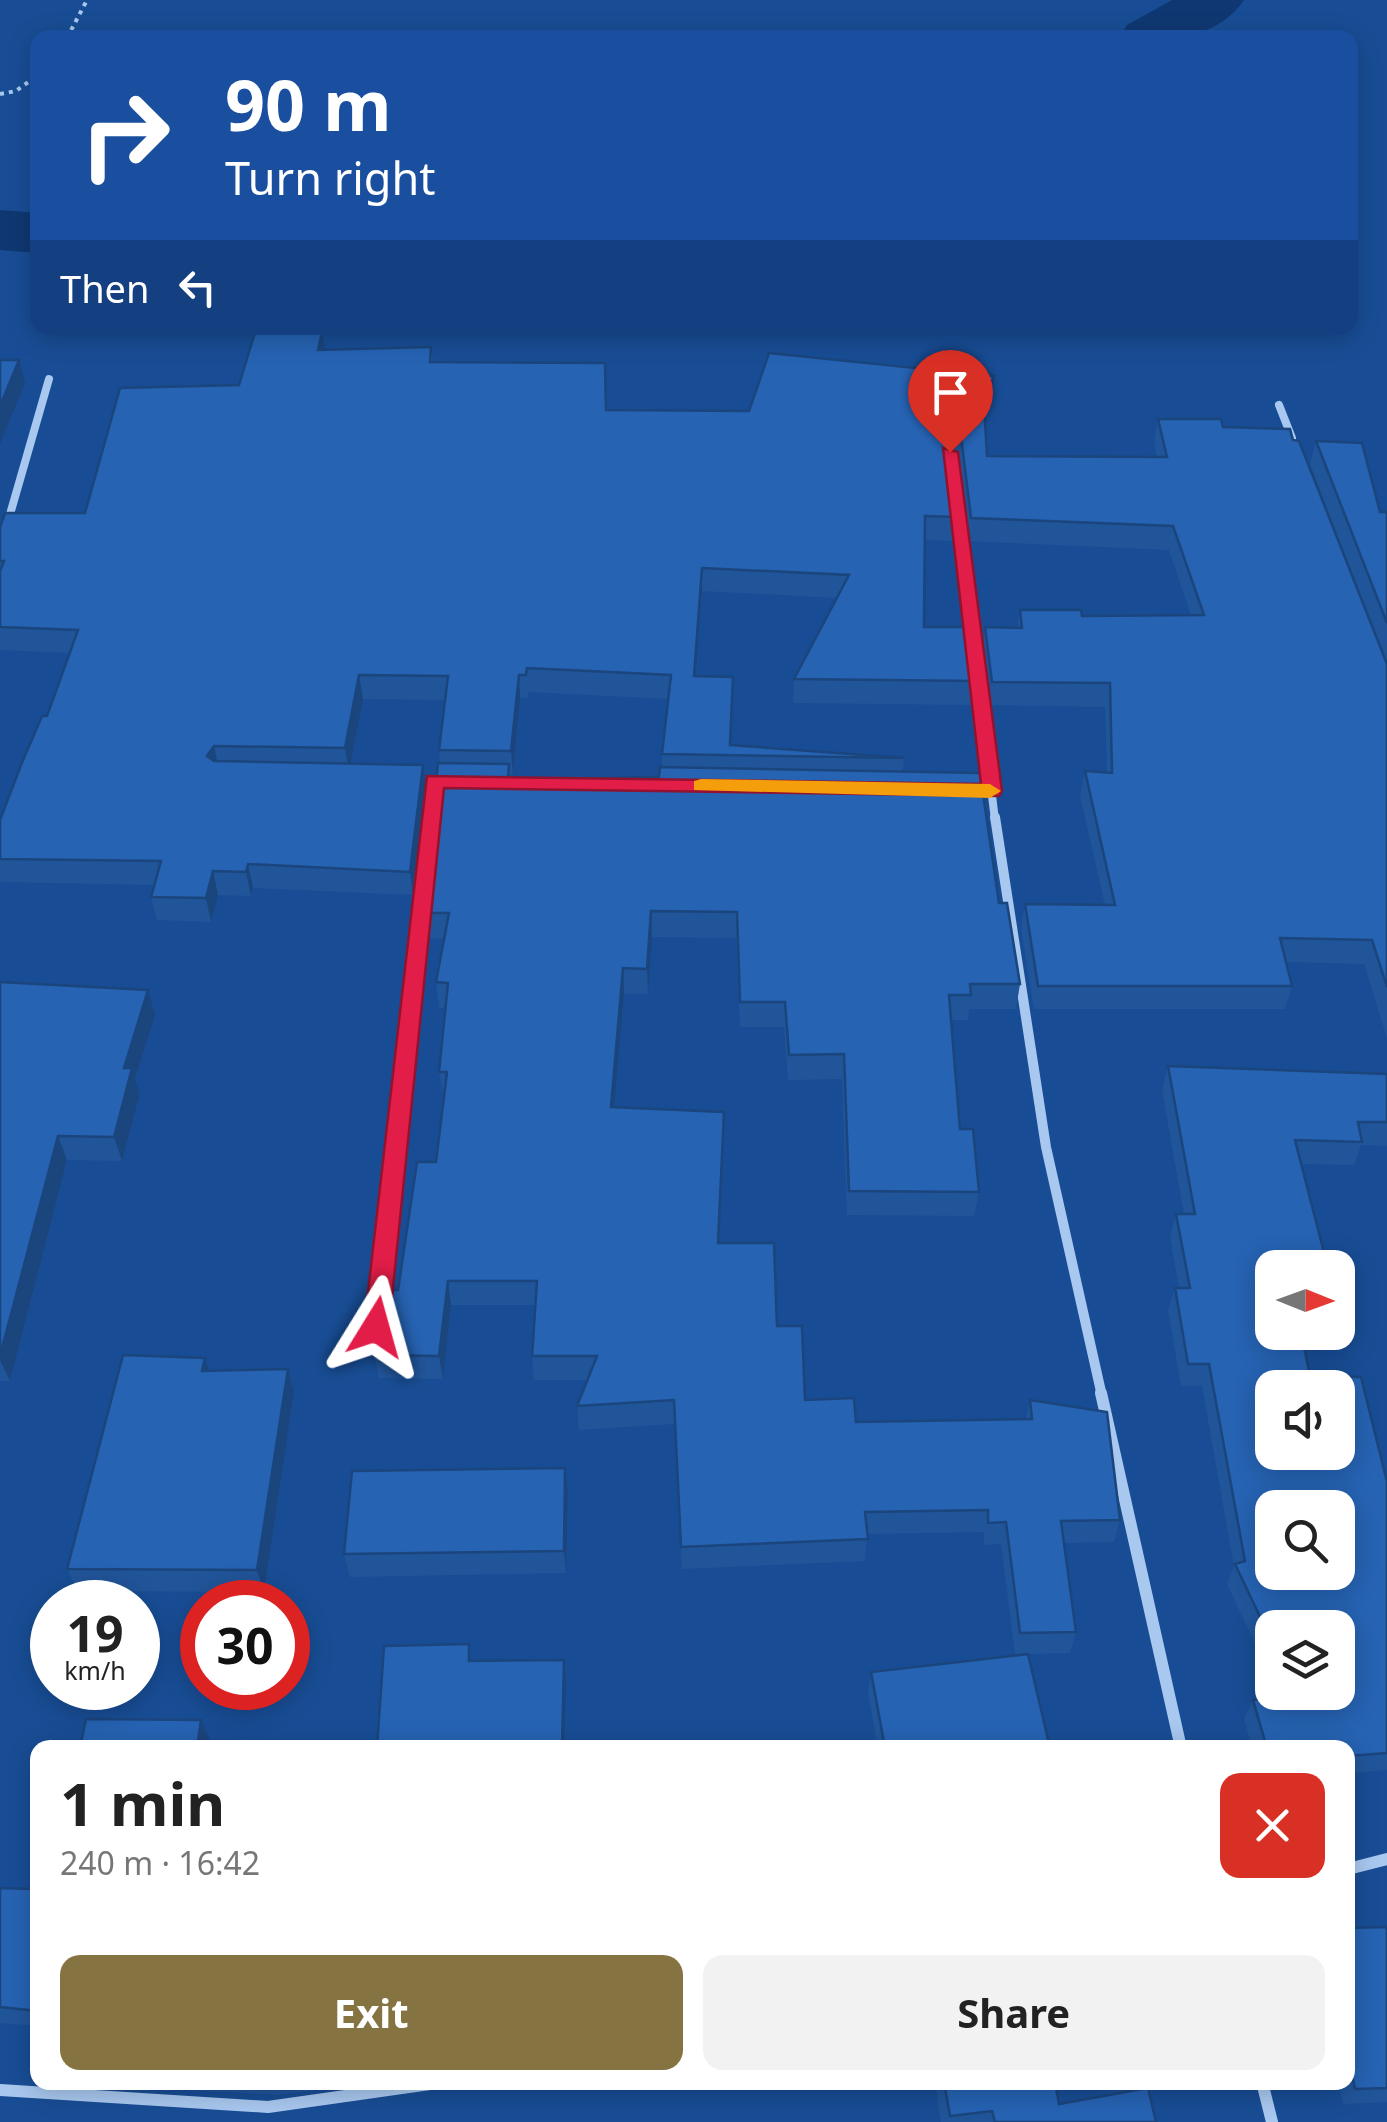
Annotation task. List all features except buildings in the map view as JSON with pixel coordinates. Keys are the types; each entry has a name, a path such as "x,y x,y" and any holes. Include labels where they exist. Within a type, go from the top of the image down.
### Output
{"street":[{"path":"0,549 49,379"},
{"path":"1279,404 1299,458"},
{"path":"950,452 992,791 1046,1147 1179,1740"},
{"path":"415,780 454,781"},
{"path":"376,1327 434,781"},
{"path":"972,790 992,791"},
{"path":"1355,1866 1387,1859"},
{"path":"0,2090 268,2107 388,2090"},
{"path":"1264,2090 1272,2122"}],"path":[{"path":"71,30 88,0"},
{"path":"0,94 16,91 30,81"}],"waterway":[{"path":"1162,30 1215,0"},
{"path":"0,230 30,232"}],"slow traffic":[{"path":"701,786 990,791"}],"route":[{"path":"376,1327 400,1136 434,781 992,791 950,452"}]}
